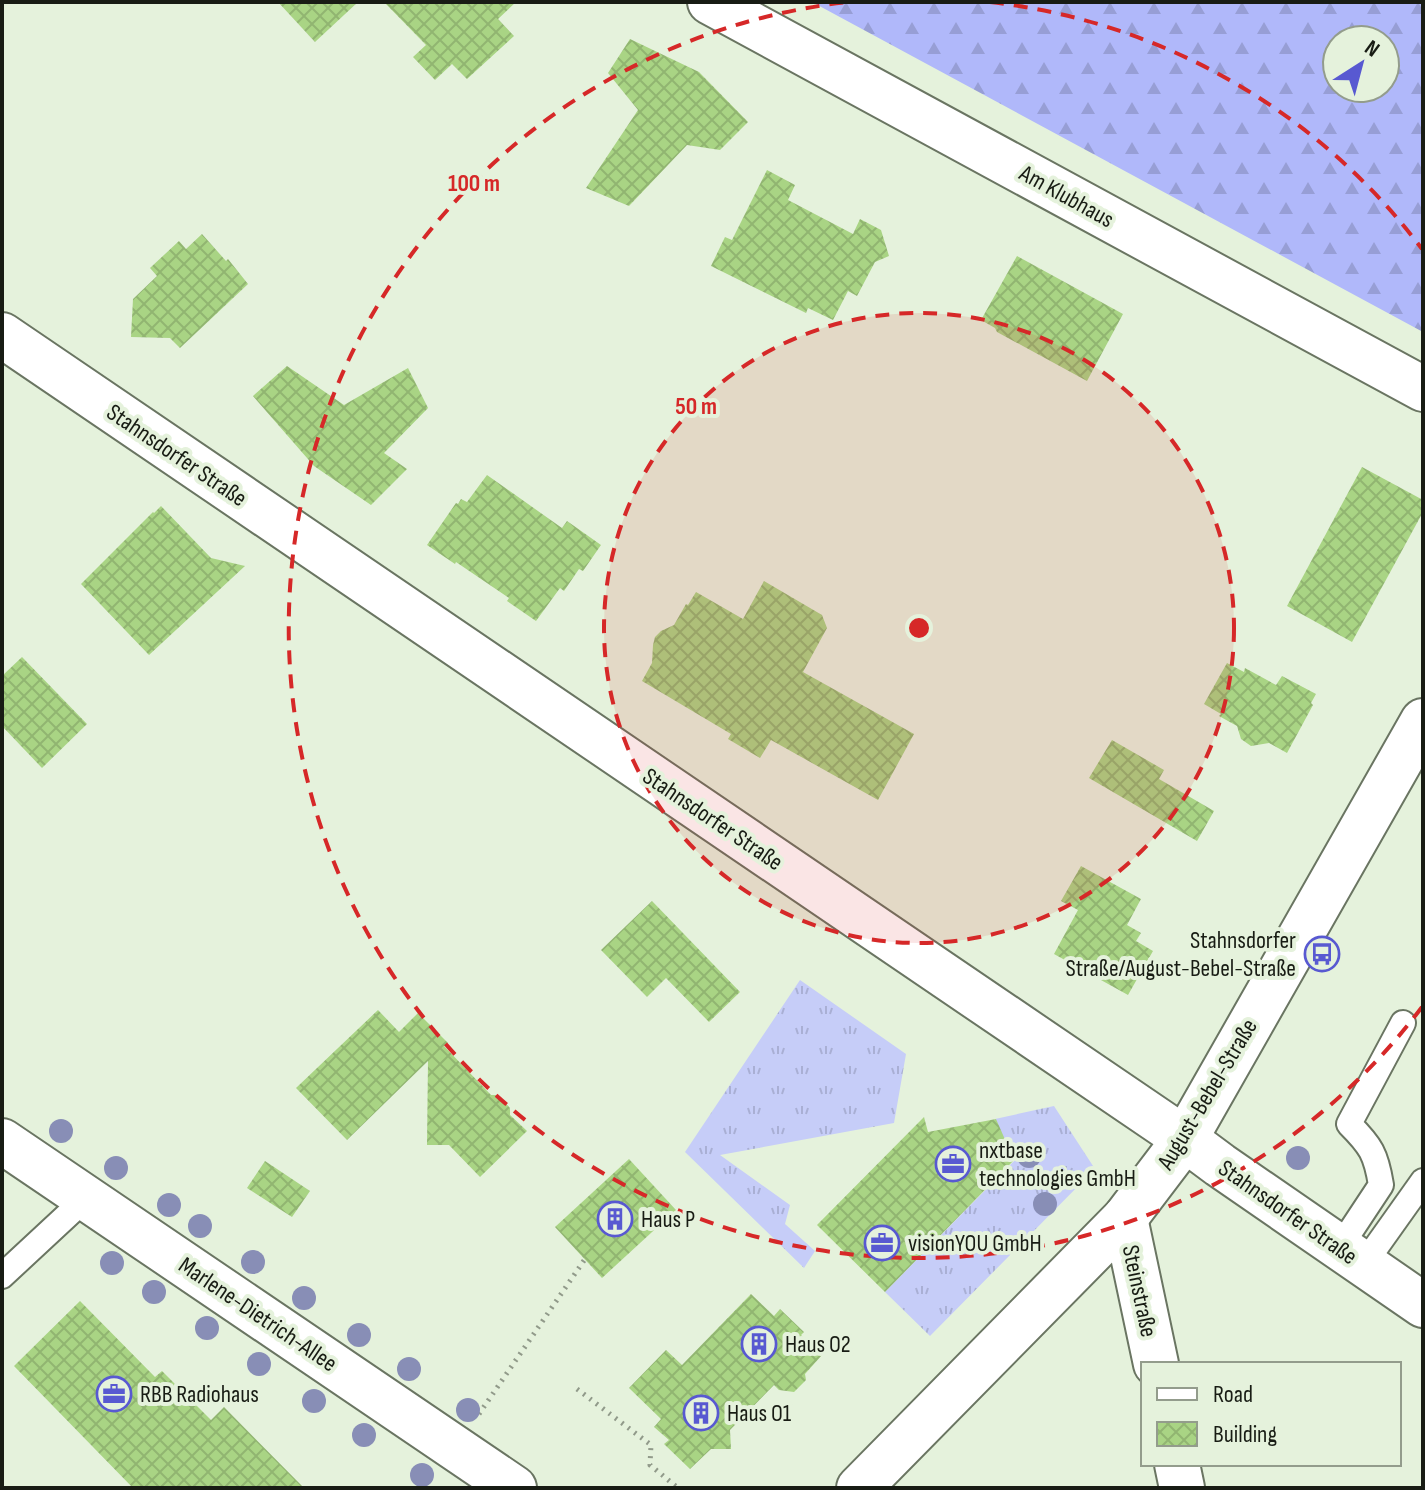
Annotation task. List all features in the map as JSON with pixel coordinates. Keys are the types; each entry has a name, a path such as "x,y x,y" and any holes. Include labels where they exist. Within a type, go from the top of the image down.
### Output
{"street":[{"name":"Am Klubhaus","path":"710,2 1423,389"},
{"name":"Stahnsdorfer Straße","path":"2,335 1185,1139 1423,1305"},
{"name":"August-Bebel-Straße","path":"859,1488 1125,1218 1185,1139 1423,721"},
{"name":"Marlene-Dietrich-Allee","path":"2,1141 514,1488"},
{"name":"Steinstraße","path":"1125,1218 1156,1362"},
{"path":"1177,1466 1182,1488"}],"lane":[{"path":"1352,1255 1381,1185 1377,1160 1366,1141 1349,1124 1403,1023"},
{"path":"1352,1255 1423,1181"},
{"path":"2,1276 86,1198"}],"path":[{"path":"498,1386 585,1259"},
{"path":"577,1389 651,1445 650,1465 678,1488"}],"green space":[{"path":"812,2 1423,2 1423,332"},
{"path":"800,980 906,1054 894,1123 720,1155 790,1205 785,1224 815,1251 804,1268 685,1152"},
{"path":"1054,1106 1095,1169 930,1336 885,1292 1014,1161 995,1119"}],"building":[{"path":"278,2 358,2 315,42"},
{"path":"384,2 516,2 498,19 514,36 467,79 452,64 435,80 413,57 426,45"},
{"path":"630,39 699,72 748,122 720,150 687,145 629,206 586,188 638,110 608,73"},
{"path":"767,170 795,185 788,200 853,234 860,219 881,230 889,256 875,262 857,296 848,291 833,320 808,308 806,313 711,266 725,237 732,240"},
{"path":"202,234 248,284 180,348 170,338 131,337 133,299 157,276 150,268 179,241 186,249"},
{"path":"1017,256 1123,314 1087,381 997,332 981,320"},
{"path":"287,366 344,405 408,368 428,408 384,453 407,469 371,505 314,466 253,396"},
{"path":"1362,467 1423,500 1423,512 1352,642 1287,606"},
{"path":"487,475 562,528 567,521 601,545 583,571 579,569 564,591 560,588 536,621 507,601 509,598 427,545 456,503 461,499 467,502"},
{"path":"161,506 211,558 245,566 149,655 81,584"},
{"path":"764,581 822,615 827,628 803,672 914,734 878,800 771,740 760,758 728,739 731,734 642,681 652,663 655,637 674,625 696,592 743,619"},
{"path":"22,657 87,724 42,768 2,726 2,676"},
{"path":"1227,663 1244,672 1245,668 1276,685 1282,676 1316,694 1287,753 1269,743 1251,746 1241,739 1237,726 1204,704"},
{"path":"1112,740 1164,770 1159,779 1214,811 1197,841 1089,778"},
{"path":"1081,866 1141,899 1127,925 1141,933 1136,941 1153,951 1128,995 1054,954 1078,910 1061,901"},
{"path":"652,901 740,992 709,1022 666,978 647,997 601,950"},
{"path":"378,1010 399,1032 418,1013 448,1043 444,1046 491,1095 498,1095 510,1108 510,1115 527,1131 480,1177 449,1145 427,1145 428,1061 347,1140 296,1088"},
{"path":"924,1117 928,1132 996,1119 1014,1160 885,1292 817,1225"},
{"name":"Haus P","path":"629,1159 676,1210 602,1278 555,1227"},
{"path":"265,1161 310,1191 292,1217 247,1188"},
{"path":"751,1294 774,1316 780,1309 822,1355 794,1392 779,1390 774,1385 730,1430 731,1449 711,1449 690,1469 664,1444 669,1440 654,1427 661,1419 629,1388 666,1350 682,1365"},
{"name":"RBB Radiohaus","path":"80,1301 155,1377 162,1371 211,1420 224,1407 304,1488 133,1488 14,1366"}],"place":[{"name":"Stahnsdorfer Straße/August-Bebel-Straße","path":"1322,954"},
{"name":"nxtbase technologies GmbH","path":"953,1164"},
{"name":"Haus P","path":"615,1219"},
{"name":"visionYOU GmbH","path":"882,1243"},
{"name":"Haus O2","path":"759,1344"},
{"name":"RBB Radiohaus","path":"114,1394"},
{"name":"Haus O1","path":"701,1413"}]}
